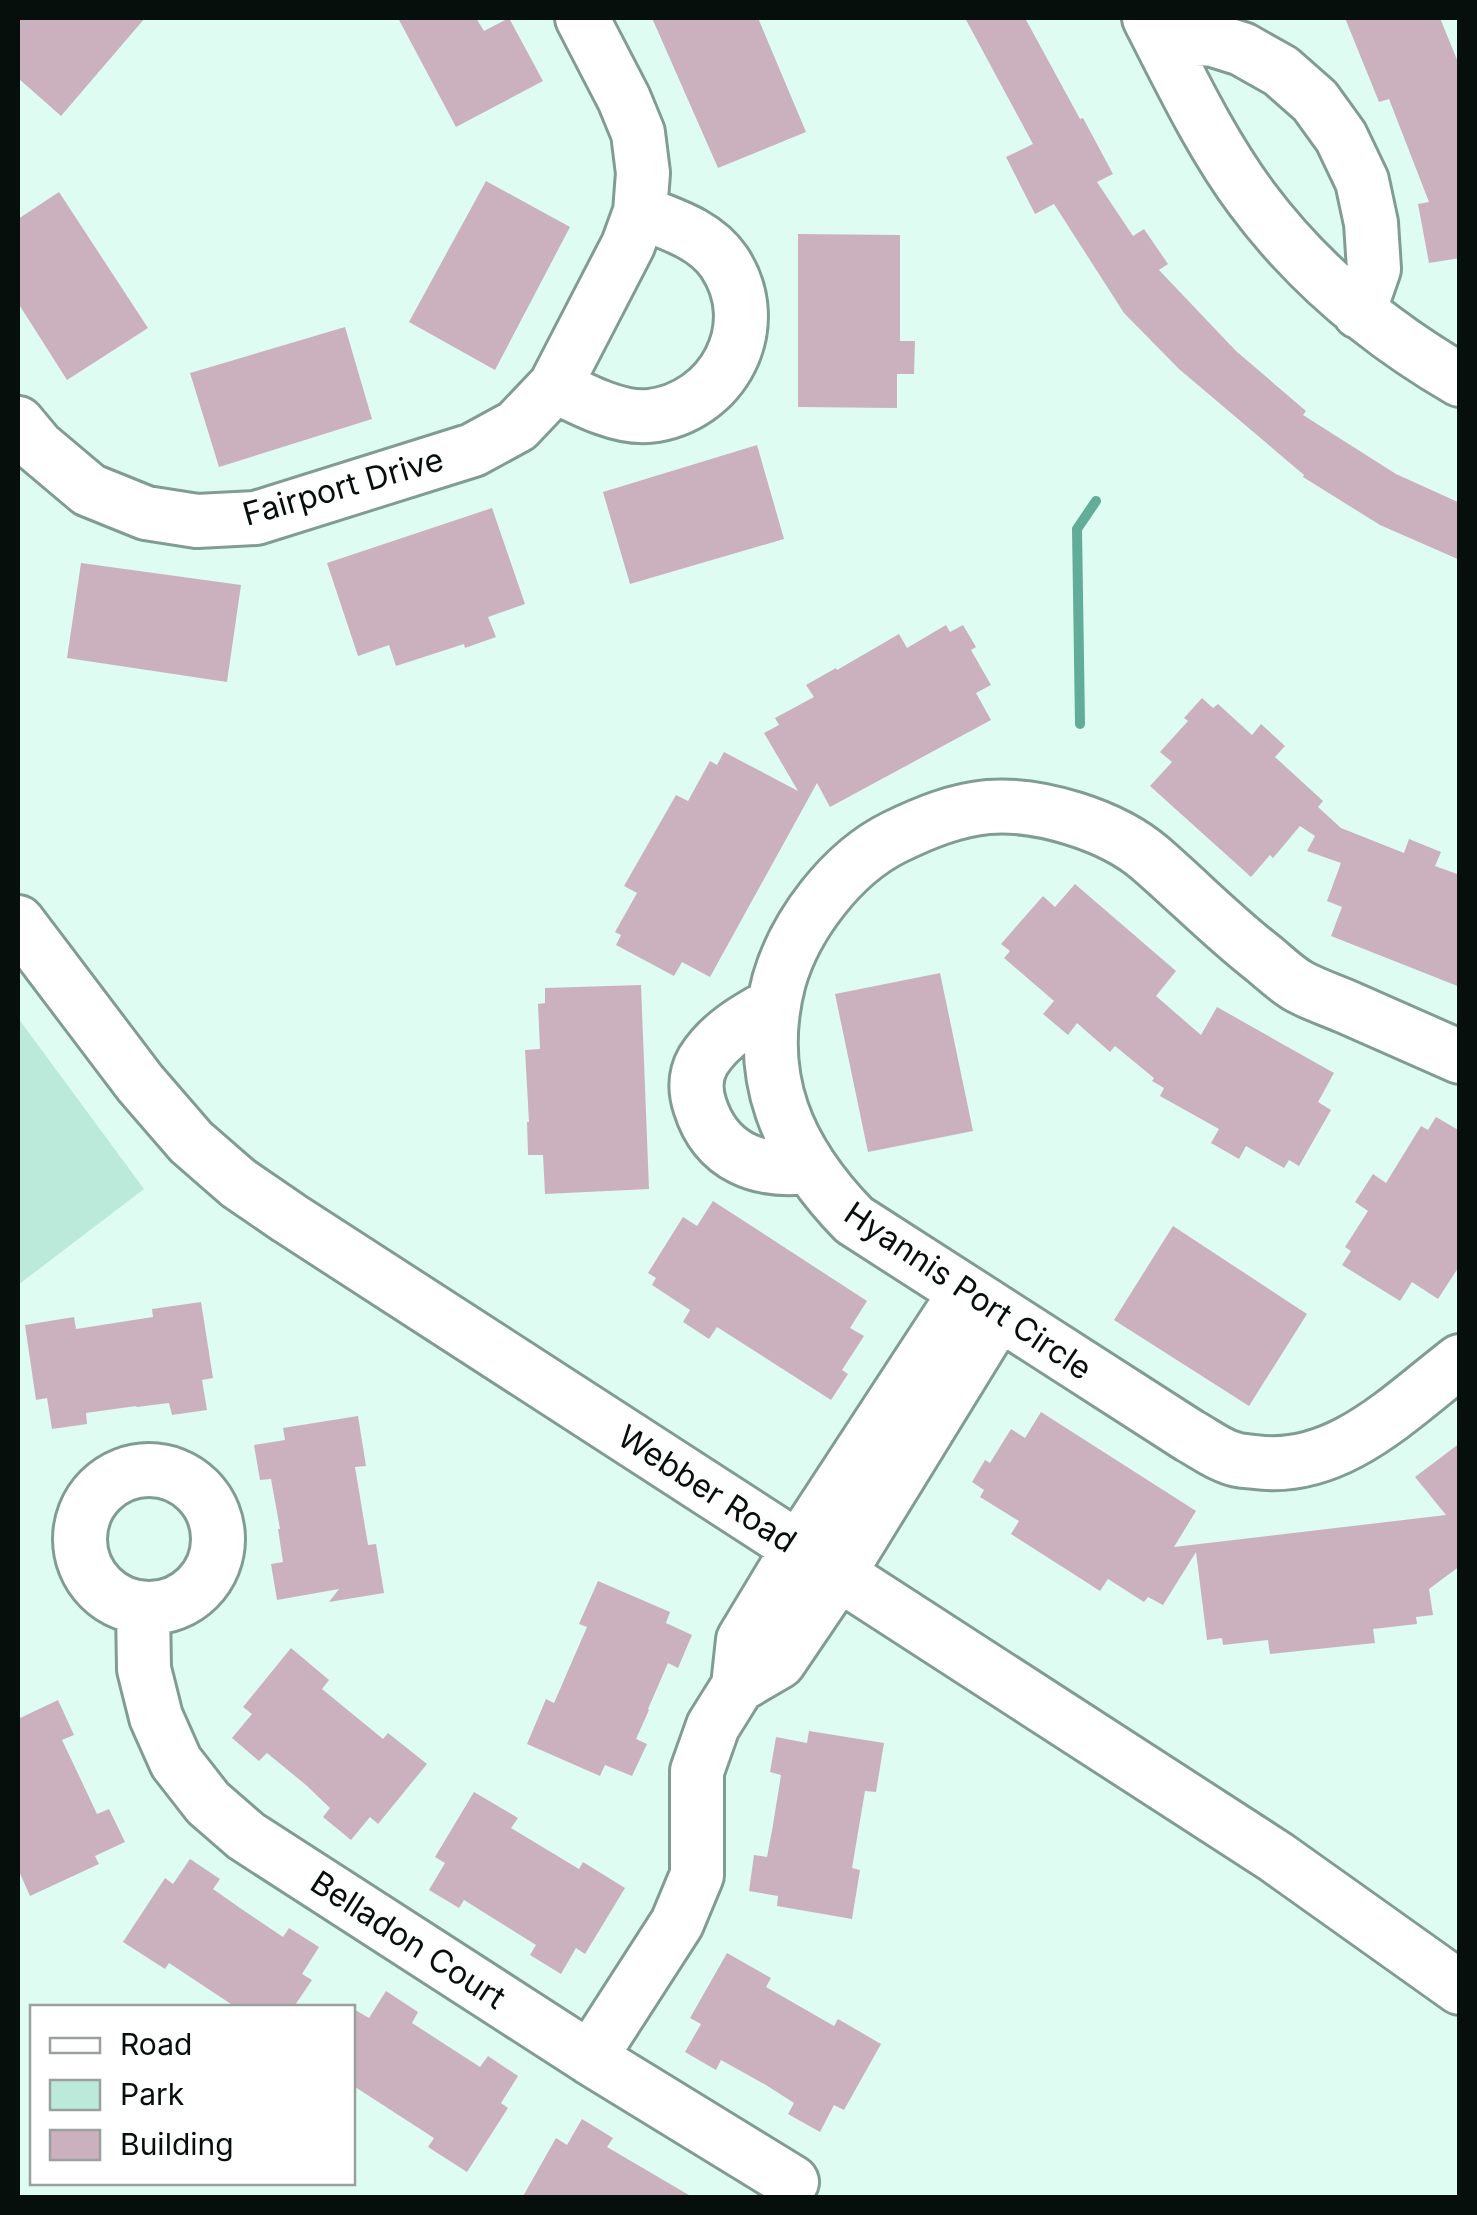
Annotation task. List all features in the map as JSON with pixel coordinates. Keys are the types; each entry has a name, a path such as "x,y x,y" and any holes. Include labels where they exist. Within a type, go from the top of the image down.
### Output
{"street":[{"name":"Fairport Drive","path":"18,423 38,446 89,490 146,513 197,521 256,518 473,450 518,426 556,386 628,245 640,212 643,173 638,133 582,18"},
{"path":"1156,30 1242,49 1281,71 1315,101 1340,137 1362,180 1371,223 1374,269 1359,312"},
{"path":"1156,30 1251,198 1303,259 1359,312 1416,355 1460,380"},
{"path":"556,386 600,408 646,417 675,410 699,398 722,376 735,353 742,327 738,293 724,262 706,243 684,229 640,212"},
{"name":"Hyannis Port Circle","path":"1460,1057 1298,986 1248,947 1147,856 1109,832 1059,814 1020,808 950,814 882,843 847,872 820,900 784,962 770,1028 773,1079 786,1126 828,1194 854,1220 1190,1436 1231,1458 1268,1464 1305,1461 1337,1450 1368,1432 1460,1361"},
{"name":"Webber Road","path":"18,922 140,1083 191,1142 238,1183 1276,1857 1460,1988"},
{"path":"774,1004 719,1042 701,1064 695,1090 713,1136 731,1153 771,1168 809,1167"},
{"path":"590,2058 676,1923 698,1875 696,1772 713,1726 738,1686 779,1662 819,1561 982,1304"},
{"name":"Belladon Court","path":"142,1610 144,1669 156,1717 176,1762 208,1803 246,1836 590,2058 792,2182"}],"green space":[{"path":"18,1018 144,1189 18,1285"}],"building":[{"path":"18,18 145,18 61,116 18,78"},
{"path":"398,18 476,18 484,31 509,18 543,81 456,127"},
{"path":"652,18 758,18 806,132 718,168"},
{"path":"965,18 1025,18 1113,174 1097,182 1133,236 1144,229 1168,264 1159,270 1236,351 1306,411 1303,415 1396,474 1460,503 1460,560 1380,525 1303,477 1179,369 1124,313 1054,204 1035,214 1006,157 1033,144"},
{"path":"1345,18 1440,18 1460,67 1460,258 1429,263 1418,204 1429,202 1389,99 1379,102"},
{"path":"486,181 570,227 495,370 409,322"},
{"path":"59,192 148,328 67,380 18,303 18,219"},
{"path":"798,234 900,235 900,341 915,341 914,374 897,374 897,408 798,407"},
{"path":"345,327 372,419 219,467 190,373"},
{"path":"757,445 784,539 630,584 603,492"},
{"path":"492,508 525,604 488,617 496,637 396,666 389,645 358,656 327,563"},
{"path":"81,563 241,585 227,682 67,658"},
{"path":"946,625 950,632 963,625 976,647 971,650 991,685 976,693 991,720 830,807 817,783 710,977 682,962 674,976 616,945 621,935 615,932 637,893 624,886 676,795 688,801 710,761 717,765 724,752 798,791 764,733 779,725 775,718 814,697 806,685 836,668 899,634 907,648"},
{"path":"1202,698 1213,708 1218,704 1252,735 1261,724 1285,746 1275,757 1323,801 1318,807 1341,828 1404,853 1409,839 1441,852 1435,866 1460,875 1460,987 1331,936 1342,907 1327,901 1341,863 1307,851 1315,836 1300,826 1251,877 1150,786 1172,762 1160,752 1188,721 1184,718"},
{"path":"1075,884 1176,971 1156,996 1201,1035 1217,1007 1334,1073 1318,1102 1331,1110 1299,1166 1289,1160 1284,1168 1246,1146 1239,1159 1211,1143 1219,1129 1160,1096 1164,1088 1115,1046 1110,1052 1077,1023 1068,1035 1043,1014 1054,1001 1004,958 1010,951 1001,944 1043,896 1055,907"},
{"path":"940,973 973,1131 868,1152 835,994"},
{"path":"641,985 649,1189 545,1194 543,1155 528,1155 525,1050 540,1049 538,1004 545,1003 545,988"},
{"path":"1436,1117 1460,1131 1460,1265 1438,1299 1412,1282 1400,1301 1342,1265 1351,1251 1345,1247 1368,1211 1355,1202 1373,1174 1386,1183 1421,1126 1428,1130"},
{"path":"713,1201 867,1301 850,1328 864,1336 842,1370 848,1374 831,1400 717,1327 709,1339 683,1322 690,1310 652,1285 656,1278 648,1273 683,1217 697,1226"},
{"path":"1173,1226 1307,1314 1249,1406 1114,1320"},
{"path":"201,1302 213,1378 202,1380 207,1410 172,1415 169,1403 136,1406 86,1413 87,1424 52,1429 47,1398 36,1400 25,1325 74,1317 76,1329 153,1317 152,1309"},
{"path":"1041,1412 1196,1511 1174,1547 1446,1515 1415,1477 1460,1443 1460,1566 1429,1589 1433,1615 1416,1617 1417,1624 1373,1629 1375,1643 1270,1654 1268,1640 1223,1645 1222,1638 1207,1640 1196,1552 1163,1605 1148,1597 1144,1602 1108,1579 1100,1591 1011,1534 1019,1521 980,1497 984,1490 972,1482 985,1460 990,1463 1011,1429 1025,1438"},
{"path":"358,1416 366,1466 355,1467 368,1545 376,1544 384,1593 329,1602 339,1589 277,1600 271,1564 283,1562 280,1529 271,1479 260,1480 254,1445 285,1440 283,1428"},
{"path":"598,1581 670,1612 666,1623 692,1635 678,1668 668,1663 648,1709 636,1739 647,1744 632,1776 605,1765 600,1776 527,1744 546,1699 554,1703 587,1627 579,1624"},
{"path":"291,1648 329,1680 322,1689 383,1739 388,1733 427,1764 378,1824 370,1817 351,1840 323,1817 330,1808 306,1785 267,1753 259,1761 232,1738 252,1714 243,1707"},
{"path":"58,1700 74,1735 62,1740 97,1814 109,1809 125,1842 95,1856 99,1864 30,1896 18,1869 18,1719"},
{"path":"809,1731 884,1743 876,1792 865,1791 852,1868 860,1870 852,1919 777,1906 778,1896 749,1891 754,1855 767,1857 773,1825 781,1775 770,1772 776,1737 807,1743"},
{"path":"474,1792 518,1818 511,1828 579,1869 583,1862 625,1888 585,1954 576,1948 561,1974 530,1955 536,1945 464,1900 459,1908 429,1890 445,1863 435,1857"},
{"path":"190,1859 220,1879 213,1889 240,1908 283,1937 289,1928 319,1947 302,1974 312,1980 295,2005 232,2005 169,1963 165,1969 123,1942 165,1878 173,1884"},
{"path":"727,1953 771,1978 766,1987 834,2026 838,2019 881,2044 844,2110 834,2105 820,2132 788,2114 794,2103 766,2085 721,2060 716,2070 685,2052 701,2024 690,2018"},
{"path":"386,1991 418,2012 412,2023 480,2067 488,2056 518,2076 501,2103 508,2108 467,2172 428,2147 434,2138 355,2087 355,2010 369,2018"},
{"path":"582,2119 613,2138 607,2147 694,2198 522,2198 556,2138 567,2145"}],"waterway":[{"path":"1080,724 1077,529 1096,501"}]}
